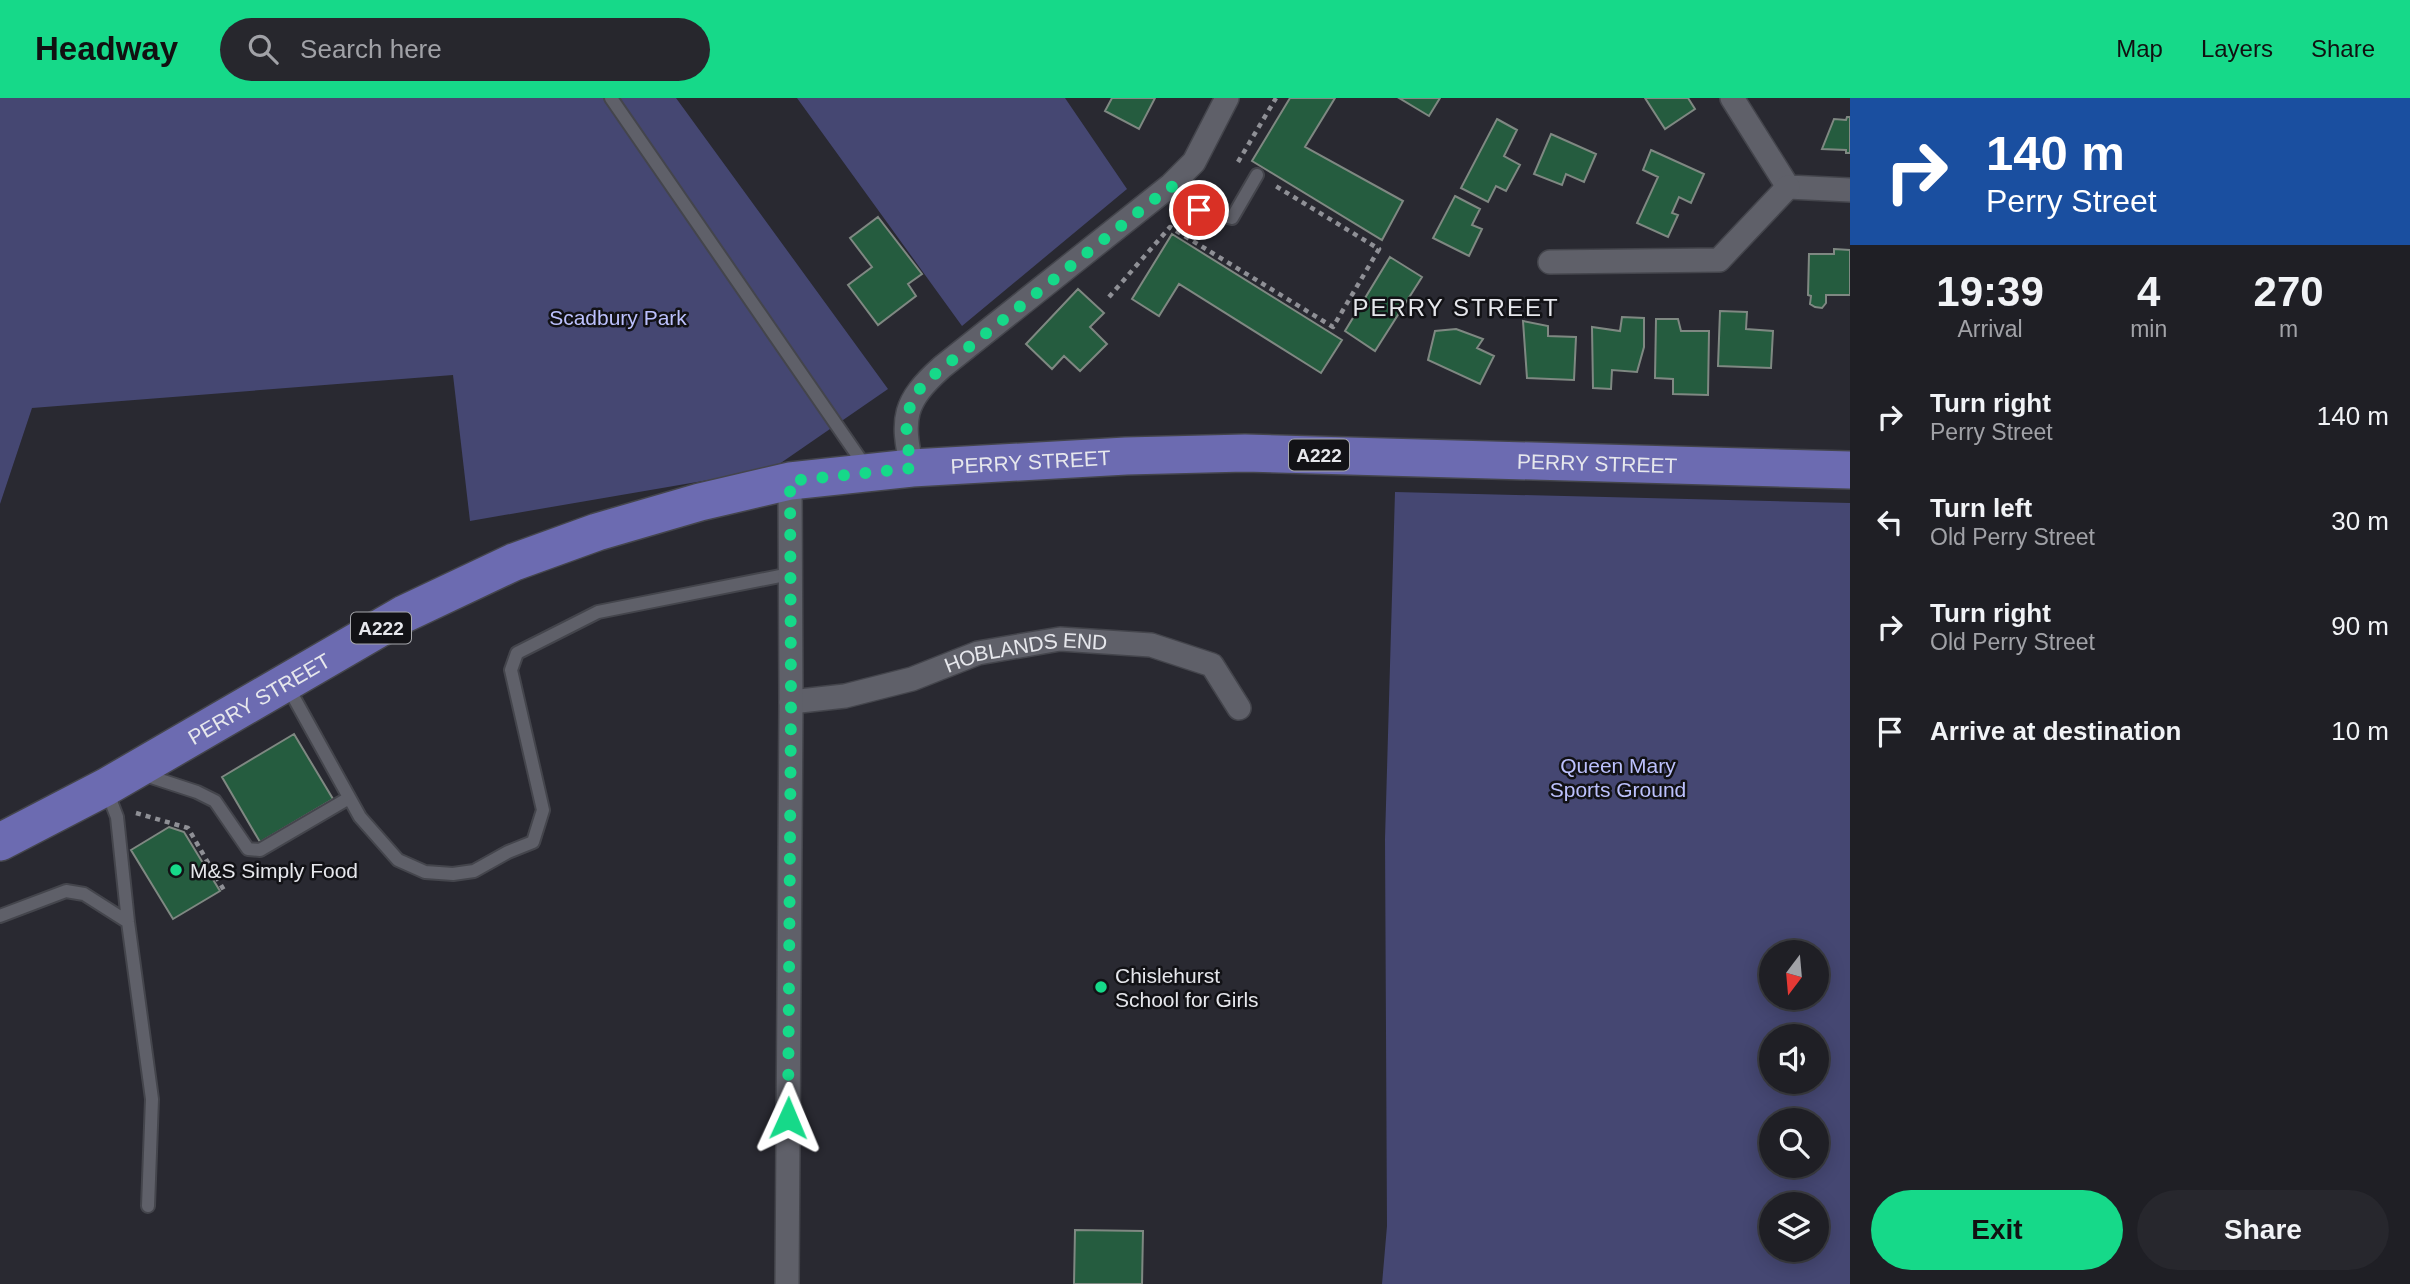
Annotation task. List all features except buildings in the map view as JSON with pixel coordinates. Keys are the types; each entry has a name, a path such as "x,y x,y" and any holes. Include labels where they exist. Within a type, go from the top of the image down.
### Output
{"main road":[{"name":"PERRY STREET","path":"0,842 123,790 286,683 404,614 514,562 597,532 687,506 790,481 912,468 1126,456 1245,453 1850,470"}],"street":[{"path":"912,468 906,443 907,414 919,388 1171,186 1194,162 1227,98"},
{"path":"1732,98 1788,187"},
{"path":"1550,262 1719,260 1788,187 1850,190"},
{"path":"786,1284 791,702 790,481"},
{"name":"HOBLANDS END","path":"791,702 845,696 912,679 978,653 1060,639 1151,645 1212,666 1239,708"}],"lane":[{"path":"611,98 869,472"},
{"path":"1171,186 1199,210 1231,218 1257,175"},
{"path":"286,683 360,817 398,860 425,872 453,874 474,871 533,842 543,810 511,670 517,653 598,612 790,574"},
{"path":"148,1206 152,1098 117,817 123,790 165,784 197,792 215,801 248,849 253,851 260,850 349,798"},
{"path":"0,916 66,891 84,894 128,922"}],"path":[{"path":"1109,297 1170,227 1333,327 1379,249 1237,163 1276,98"},
{"path":"123,790 188,828 225,892"}],"green space":[{"name":"Scadbury Park","path":"0,98 676,98 888,389 772,469 470,521 453,375 32,408 0,504"},
{"path":"797,98 1065,98 1127,189 962,326"},
{"name":"Queen Mary Sports Ground","path":"1395,492 1850,503 1850,1284 1382,1284 1387,1226 1385,839"}],"place":[{"name":"M&S Simply Food","path":"176,870"},
{"name":"Chislehurst School for Girls","path":"1101,987"}],"district":[{"name":"PERRY STREET","path":"1456,307"}],"route":[{"path":"788,1118 790,481 912,468 906,443 907,414 919,388 942,367 1171,186 1199,210"}]}
